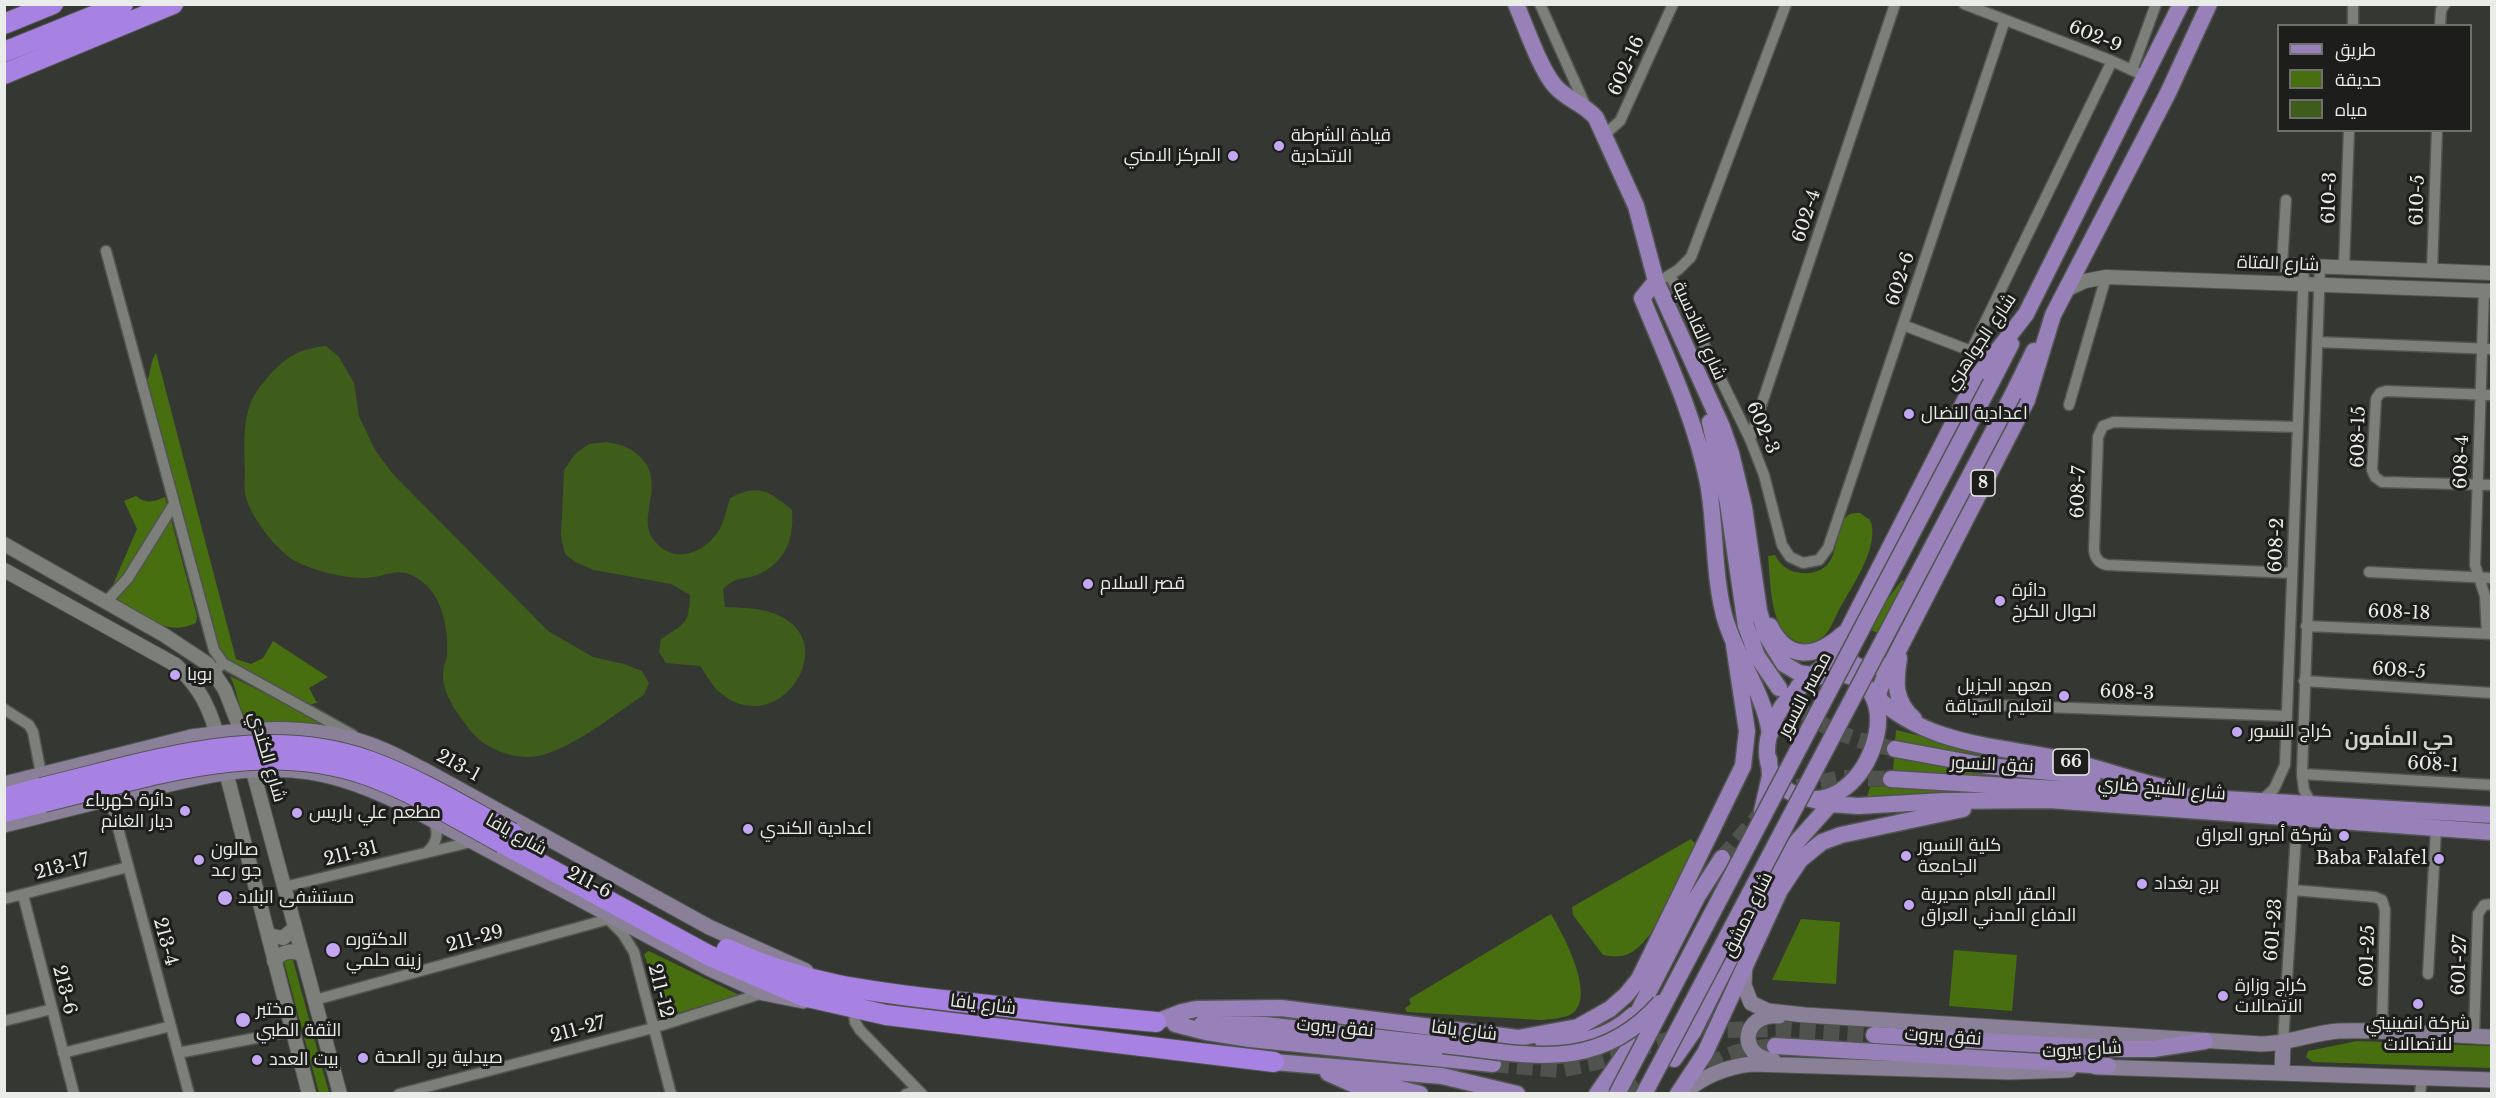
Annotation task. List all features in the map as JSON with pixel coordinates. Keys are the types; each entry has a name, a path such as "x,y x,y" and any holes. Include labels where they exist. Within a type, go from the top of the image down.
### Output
{"highway":[{"path":"4,24 53,4"},
{"path":"4,52 123,4"},
{"path":"4,74 173,4"},
{"name":"شارع يافا","path":"4,798 42,788 235,760 290,759 319,763 366,775 412,795 509,839 707,940 746,958 811,980 860,990 1052,1013 1166,1023"},
{"name":"شارع يافا","path":"4,812 42,788"},
{"name":"شارع يافا","path":"509,839 708,955 804,996 847,1007 932,1021 1274,1062"}],"main road":[{"name":"شارع القادسية","path":"1516,4 1550,80 1566,96 1586,107 1596,118 1636,206 1698,377 1722,427 1731,453 1744,507 1764,629 1778,658 1808,680"},
{"name":"شارع الجواهري","path":"1808,680 1828,664 1850,628 1977,377 2026,314 2139,73 2181,4"},
{"name":"8","path":"1874,700 1950,546 2027,400 2053,315 2168,93 2209,4"},
{"path":"1597,1094 1637,1039 1668,987 1759,819 1768,788 1770,734 1761,699 1734,645 1719,591 1712,513 1703,460 1688,409 1642,298 1663,278"},
{"name":"مجسر النسور","path":"1617,1094 1681,976 2026,314"},
{"path":"1644,1094 2053,315"},
{"path":"1698,377 1723,472 1746,626 1757,656 1779,688"},
{"path":"1758,597 1777,639 1787,648 1812,653 1826,648 1850,628"},
{"path":"1850,628 1844,646 1845,654 1855,666 1864,669 1883,664 1902,646"},
{"name":"شارع يافا","path":"1166,1023 1182,1012 1196,1009 1281,1008 1518,1038 1560,1032 1595,1019 1626,996 1650,961 1743,766 1748,731 1734,645"},
{"path":"1902,646 1896,677 1897,695 1909,715 1925,730"},
{"path":"1674,1059 1693,1032 1769,891 1803,834 1854,779 1868,760 1874,745 1874,700 1847,675 1832,673 1808,680 1778,711 1770,734"},
{"name":"شارع الشيخ ضاري","path":"1874,700 1925,730 2216,797"},
{"name":"213-1","path":"4,784 42,788 191,736 242,730 287,729 338,735 382,749 426,771 709,927 810,972 860,990"},
{"path":"1895,749 1987,766 2143,782"},
{"path":"1769,759 1772,771 1780,784 1799,796 1824,797 1842,789 1854,779"},
{"path":"4,825 184,780 253,770"},
{"name":"211-6","path":"253,770 282,770 337,778 363,785 710,969 763,993 782,998 847,1007"},
{"name":"نفق النسور","path":"1891,779 2091,791"},
{"name":"شارع الشيخ ضاري","path":"2091,791 2492,815"},
{"name":"شارع الشيخ ضاري","path":"1799,796 1830,804 1880,806 2017,799 2079,802 2492,832"},
{"name":"شارع دمشق","path":"1680,1094 1705,1053 1745,965 1769,891 1800,860 1822,842 1858,830 2017,799"},
{"path":"1769,891 1788,864 1803,834 1823,817 1880,806"},
{"path":"1788,864 1822,842"},
{"path":"1597,1094 1698,897 1722,858"},
{"name":"شارع بيروت","path":"1745,965 1744,985 1751,1003 1768,1011 1805,1015 2205,1041 2283,1043 2309,1035 2336,1031 2492,1037"},
{"path":"1166,1023 1266,1025 1550,1056 1586,1051 1602,1046 1633,1029 1658,1005 1681,976"},
{"path":"1518,1038 1557,1042 1587,1040 1614,1030 1639,1009"},
{"path":"1791,1064 1760,1057 1754,1053 1750,1046 1749,1031 1758,1019 1765,1016 1805,1015"},
{"name":"نفق بيروت","path":"1166,1023 1250,1039 1493,1064"},
{"name":"نفق بيروت","path":"1874,1035 2122,1049 2153,1049 2205,1041"},
{"path":"2282,1073 2283,1043"},
{"name":"نفق بيروت","path":"1775,1046 2108,1066"},
{"path":"1274,1062 1367,1079 1419,1094"},
{"name":"شارع يافا","path":"1274,1062 1442,1076 1517,1094"},
{"name":"شارع بيروت","path":"1680,1094 1723,1069 1752,1064 2010,1072 2108,1066 2492,1080"},
{"path":"1328,1072 1375,1094"}],"street":[{"name":"602-16","path":"1604,135 1620,121 1672,4"},
{"path":"1663,278 1678,270 1691,257 1786,4"},
{"name":"602-4","path":"1750,439 1895,4"},
{"name":"602-9","path":"1964,4 2139,73"},
{"path":"2139,73 2157,4"},
{"path":"2353,24 2354,4"},
{"path":"2440,24 2441,10 2445,4"},
{"path":"1543,6 1586,107"},
{"name":"602-6","path":"1828,548 2005,20"},
{"path":"1903,325 1968,351 1972,350 2112,61"},
{"name":"610-3","path":"2344,267 2349,132"},
{"name":"610-5","path":"2432,271 2437,132"},
{"path":"2282,265 2286,200"},
{"path":"105,251 219,667 352,734 359,742"},
{"name":"شارع الفتاة","path":"2282,265 2492,273"},
{"name":"608-2","path":"2262,800 2274,789 2285,765 2304,266"},
{"name":"608-2","path":"2311,803 2304,790 2302,774 2320,267"},
{"path":"2069,405 2106,277"},
{"name":"شارع الفتاة","path":"2066,290 2085,281 2106,277 2488,291"},
{"name":"602-3","path":"1663,278 1750,439 1764,475 1782,545 1790,557 1803,563 1819,560 1828,548"},
{"name":"608-4","path":"2488,291 2486,395 2478,484 2475,566 2485,596 2489,633"},
{"path":"2317,342 2487,349"},
{"name":"608-15","path":"2486,395 2386,391 2380,393 2376,399 2372,470 2375,477 2382,482 2492,485"},
{"name":"608-7","path":"2292,573 2101,563 2094,550 2098,433 2110,422 2298,427"},
{"path":"106,602 139,563 174,504"},
{"name":"شارع الكندي","path":"4,544 219,667 225,690 242,730 340,1094"},
{"path":"4,570 176,665 195,684 217,733 309,1094"},
{"path":"2369,572 2492,578"},
{"path":"68,605 78,586"},
{"path":"119,634 129,615"},
{"name":"608-18","path":"2306,626 2489,633"},
{"name":"608-5","path":"2304,681 2492,693"},
{"path":"2288,691 2304,693"},
{"name":"608-3","path":"1966,704 2287,716"},
{"path":"4,709 29,725 33,732 42,788"},
{"name":"608-1","path":"2302,774 2492,785"},
{"name":"213-4","path":"110,798 189,1094"},
{"name":"601-23","path":"2283,1043 2298,819"},
{"path":"426,853 435,844 437,838 432,820"},
{"path":"2428,974 2436,829"},
{"name":"211-31","path":"284,887 471,842"},
{"name":"213-17","path":"4,899 128,867"},
{"name":"601-25","path":"2293,890 2375,897 2382,900 2385,910 2382,1031"},
{"name":"213-6","path":"22,895 74,1094"},
{"name":"601-27","path":"2474,1036 2478,914 2484,905 2492,904"},
{"name":"211-12","path":"596,908 623,934 634,952 671,1094"},
{"name":"211-29","path":"315,1000 609,919"},
{"path":"268,935 283,938 295,928"},
{"path":"274,960 285,952 294,951 302,955"},
{"path":"860,990 847,1007 855,1022 920,1092"},
{"name":"211-27","path":"399,1094 652,1028 763,993"},
{"path":"4,1020 52,1009"},
{"path":"63,1053 171,1026"},
{"path":"178,1053 292,1031"},
{"path":"2420,1094 2422,1077"},
{"path":"906,1094 920,1092"}],"green space":[{"path":"156,353 236,659 251,664 263,658 273,641 328,677 309,688 317,703 307,705 226,659 218,649 147,382"},
{"path":"136,496 150,501 165,497 197,616 196,623 184,627 161,625 109,594 137,529 124,501"},
{"path":"1860,513 1870,520 1872,530 1872,541 1864,565 1824,636 1811,643 1798,642 1787,635 1776,616 1768,556 1775,555 1779,562 1789,570 1801,573 1815,572 1824,568 1834,552 1842,523 1847,516"},
{"path":"1902,580 1909,584 1883,635 1866,628"},
{"path":"230,676 335,728 300,722 251,725 243,714"},
{"path":"1896,730 2020,761 1895,742"},
{"path":"1894,758 2017,778 1893,771"},
{"path":"1888,786 2048,796 1866,800 1870,787"},
{"path":"1691,839 1697,845 1662,917 1644,942 1631,953 1619,956 1603,955 1573,915 1572,907"},
{"path":"1551,914 1563,935 1579,979 1581,993 1579,1004 1573,1013 1562,1018 1541,1020 1407,1012 1405,1008 1411,1004 1409,999"},
{"path":"1801,919 1840,922 1836,984 1772,980"},
{"path":"1954,950 2017,955 2012,1011 1949,1006"},
{"path":"649,951 739,995 678,1013 677,1010 665,1014 644,954"},
{"path":"290,958 293,960 329,1093 319,1093 284,962"},
{"path":"2357,1041 2491,1046 2491,1068 2313,1062 2306,1057 2308,1051"}],"water":[{"path":"326,346 339,357 354,383 359,416 375,450 392,473 548,631 593,657 642,671 649,683 644,695 583,736 556,750 533,757 500,752 473,734 450,701 443,680 443,669 447,656 444,617 436,598 425,584 416,577 400,572 361,578 319,571 295,561 272,541 257,521 245,493 246,419 252,399 271,373 294,354"},
{"path":"607,442 629,449 646,464 652,483 648,513 649,531 653,539 669,552 687,554 704,546 718,532 730,498 740,493 763,491 777,498 792,510 790,538 787,547 777,561 761,573 738,579 723,589 725,607 776,614 791,623 802,638 805,656 801,673 790,689 775,701 757,706 737,703 716,689 700,666 666,663 659,652 661,639 676,630 687,618 690,595 671,584 594,570 575,562 565,554 561,537 564,470 575,454 589,444"}],"tunnel":[{"path":"1779,689 1805,713 1831,729 1895,749"},
{"path":"1797,787 1842,778 1891,779"},
{"path":"1722,858 1764,810"},
{"path":"1493,1064 1559,1070 1593,1063 1674,1038 1723,1030 1776,1029 1874,1035"},
{"path":"1689,1080 1709,1065 1729,1055 1750,1049 1775,1046"},
{"path":"1626,1094 1654,1078"}],"place":[{"name":"قيادة الشرطة الاتحادية","path":"1279,146"},
{"name":"المركز الامني","path":"1233,156"},
{"name":"اعدادية النضال","path":"1909,414"},
{"name":"قصر السلام","path":"1088,584"},
{"name":"دائرة احوال الكرخ","path":"2000,601"},
{"name":"بوبا","path":"175,675"},
{"name":"معهد الجزيل لتعليم السياقة","path":"2064,696"},
{"name":"كراج النسور","path":"2237,732"},
{"name":"دائرة كهرباء ديار الغانم","path":"185,811"},
{"name":"مطعم علي باريس","path":"297,813"},
{"name":"اعدادية الكندي","path":"748,829"},
{"name":"شركة أمبرو العراق","path":"2344,836"},
{"name":"كلية النسور الجامعة","path":"1906,856"},
{"name":"Baba Falafel","path":"2439,859"},
{"name":"صالون جو رعد","path":"199,860"},
{"name":"برج بغداد","path":"2142,884"},
{"name":"مستشفى البلاد","path":"225,898"},
{"name":"المقر العام مديرية الدفاع المدني العراق","path":"1909,905"},
{"name":"الدكتوره زينه حلمي","path":"333,950"},
{"name":"كراج وزارة الاتصالات","path":"2223,996"},
{"name":"شركة انفينيتي للاتصالات","path":"2418,1004"},
{"name":"مختبر الثقة الطبي","path":"243,1020"},
{"name":"صيدلية برج الصحة","path":"363,1058"},
{"name":"بيت العدد","path":"257,1060"}],"district":[{"name":"حي المأمون","path":"2399,739"}]}
